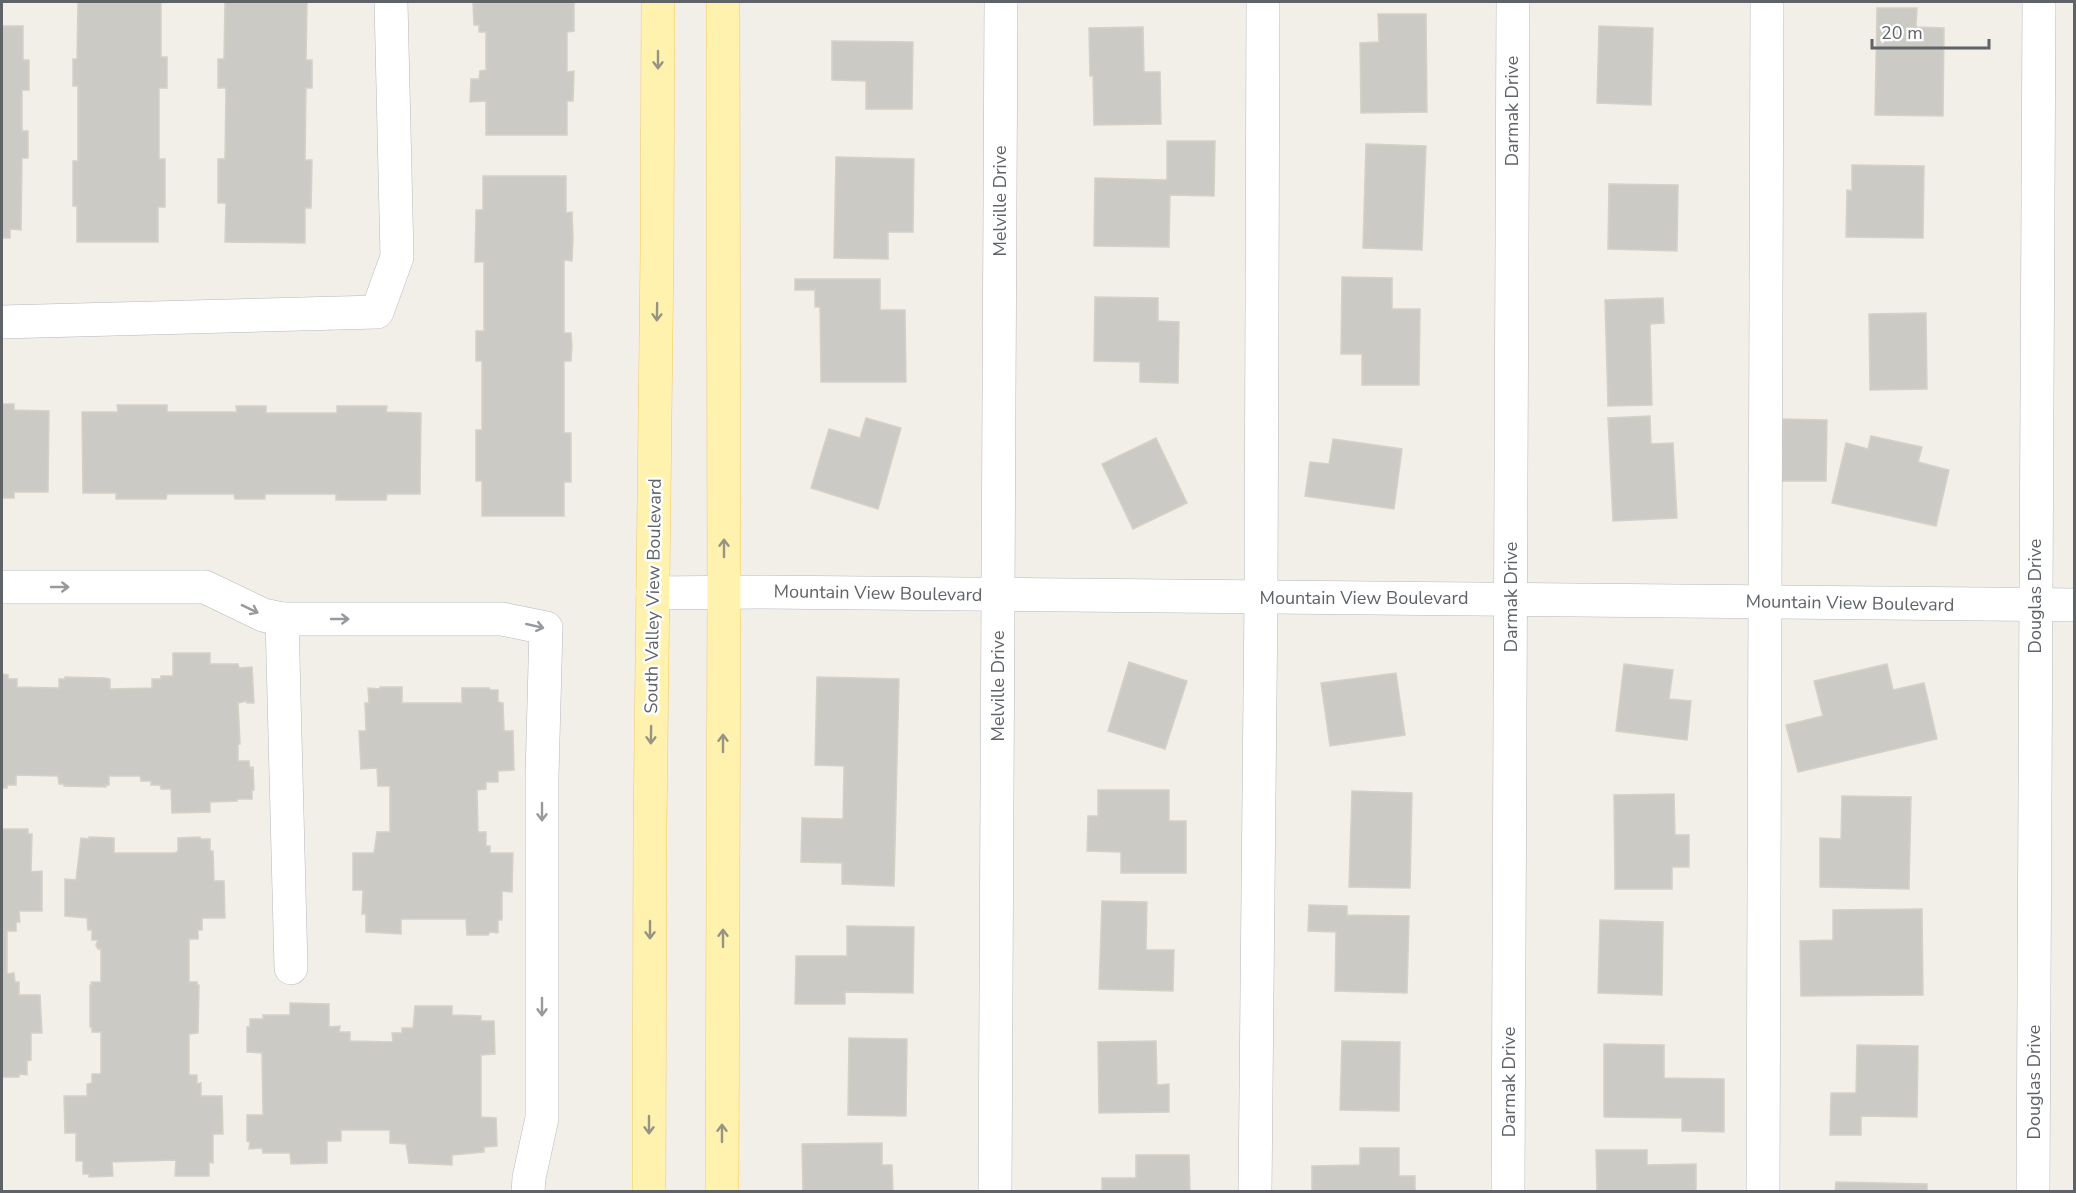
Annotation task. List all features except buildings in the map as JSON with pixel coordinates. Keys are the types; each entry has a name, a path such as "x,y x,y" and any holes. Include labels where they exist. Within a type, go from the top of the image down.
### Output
{"main road":[{"name":"South Valley View Boulevard","path":"649,1191 658,2"},
{"path":"722,1191 723,2"}],"street":[{"path":"2,322 377,312 398,257 391,2"},
{"name":"Melville Drive","path":"995,1191 1001,2"},
{"path":"1255,1191 1261,597 1263,2"},
{"name":"Darmak Drive","path":"1508,1191 1513,2"},
{"path":"1763,1191 1767,2"},
{"name":"Douglas Drive","path":"2033,1191 2038,2"},
{"path":"2,587 205,587 263,615 282,619 502,619 546,628 542,776 542,1118 528,1191"},
{"name":"Mountain View Boulevard","path":"653,593 2074,605"},
{"path":"282,619 291,968"}]}
